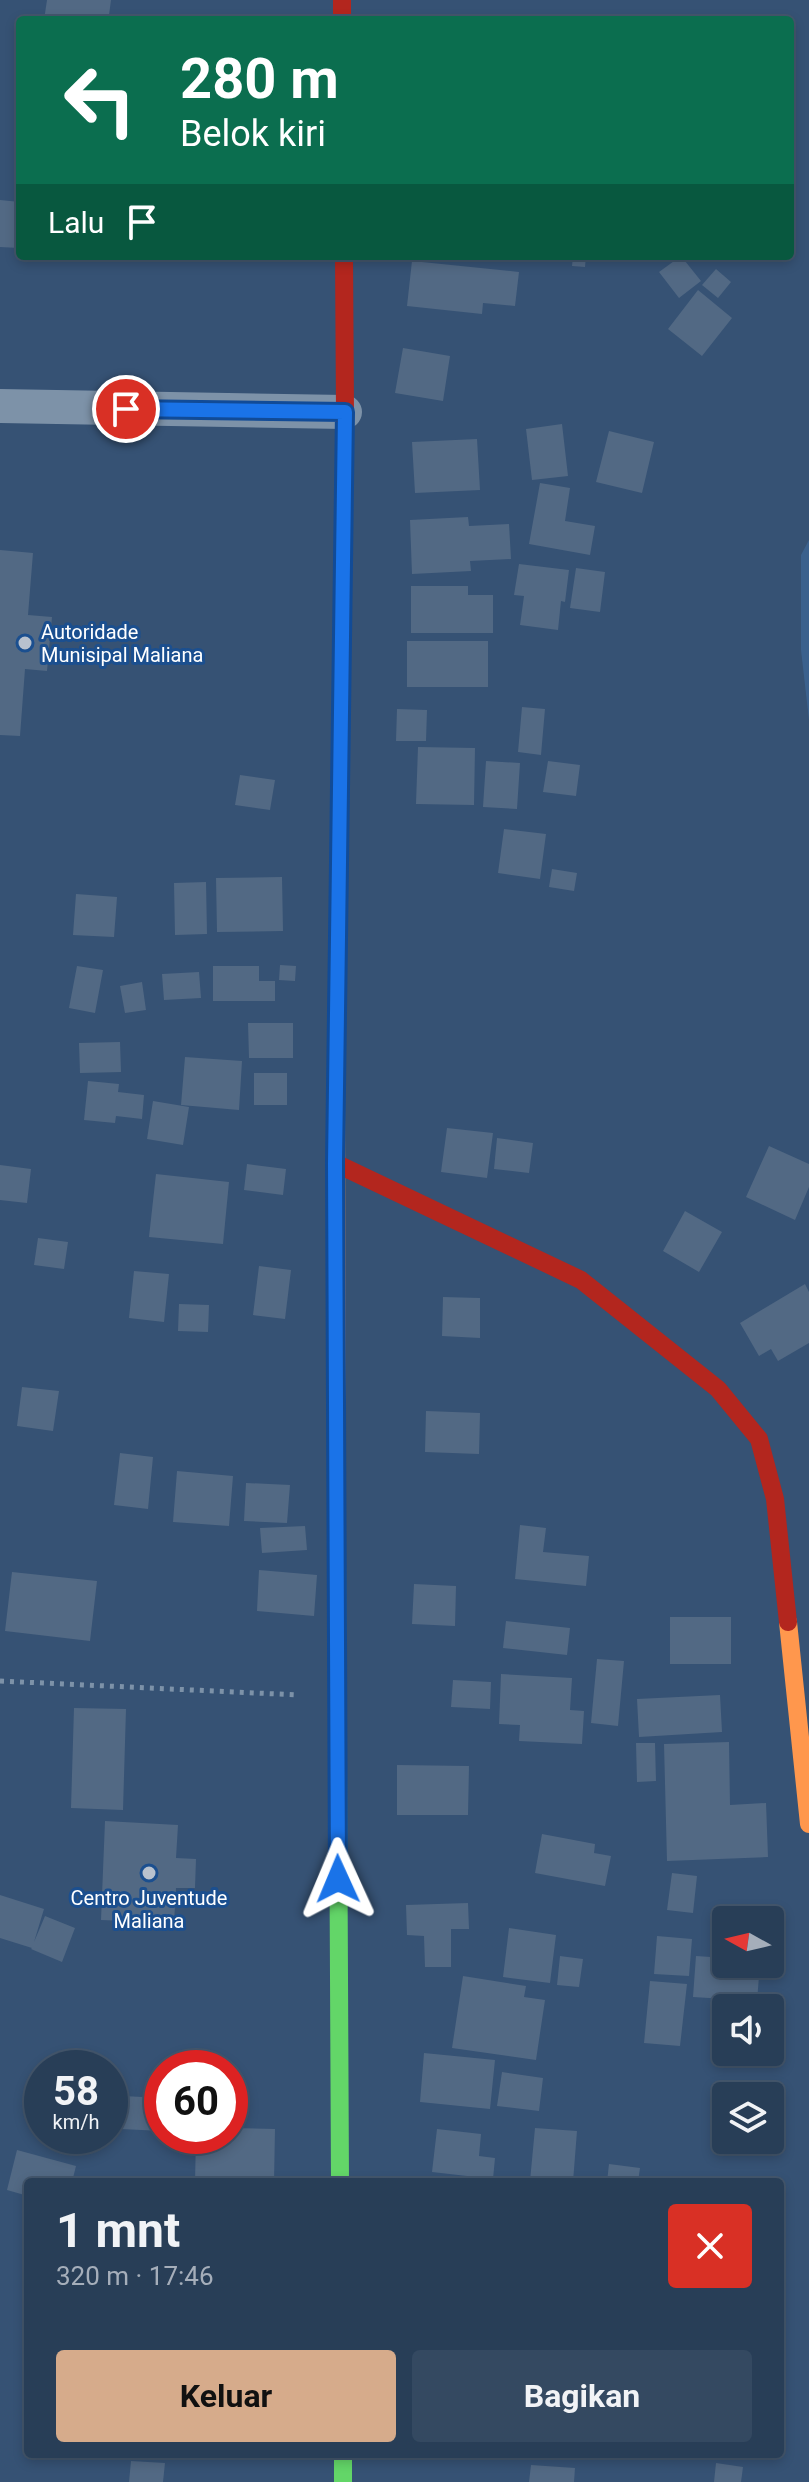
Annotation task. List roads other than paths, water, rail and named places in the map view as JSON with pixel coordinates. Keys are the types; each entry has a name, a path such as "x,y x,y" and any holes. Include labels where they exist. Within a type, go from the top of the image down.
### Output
{"main road":[{"path":"340,2178 335,1163 345,412 344,260"},
{"path":"335,1163 581,1280 718,1389 759,1439 775,1499 809,1824"},
{"path":"343,2458 343,2482"}],"street":[{"path":"0,406 345,412"}],"water":[{"path":"809,540 809,720 801,650 801,555"}],"place":[{"name":"Autoridade Munisipal Maliana","path":"25,643"},
{"name":"Centro Juventude Maliana","path":"149,1873"}]}
